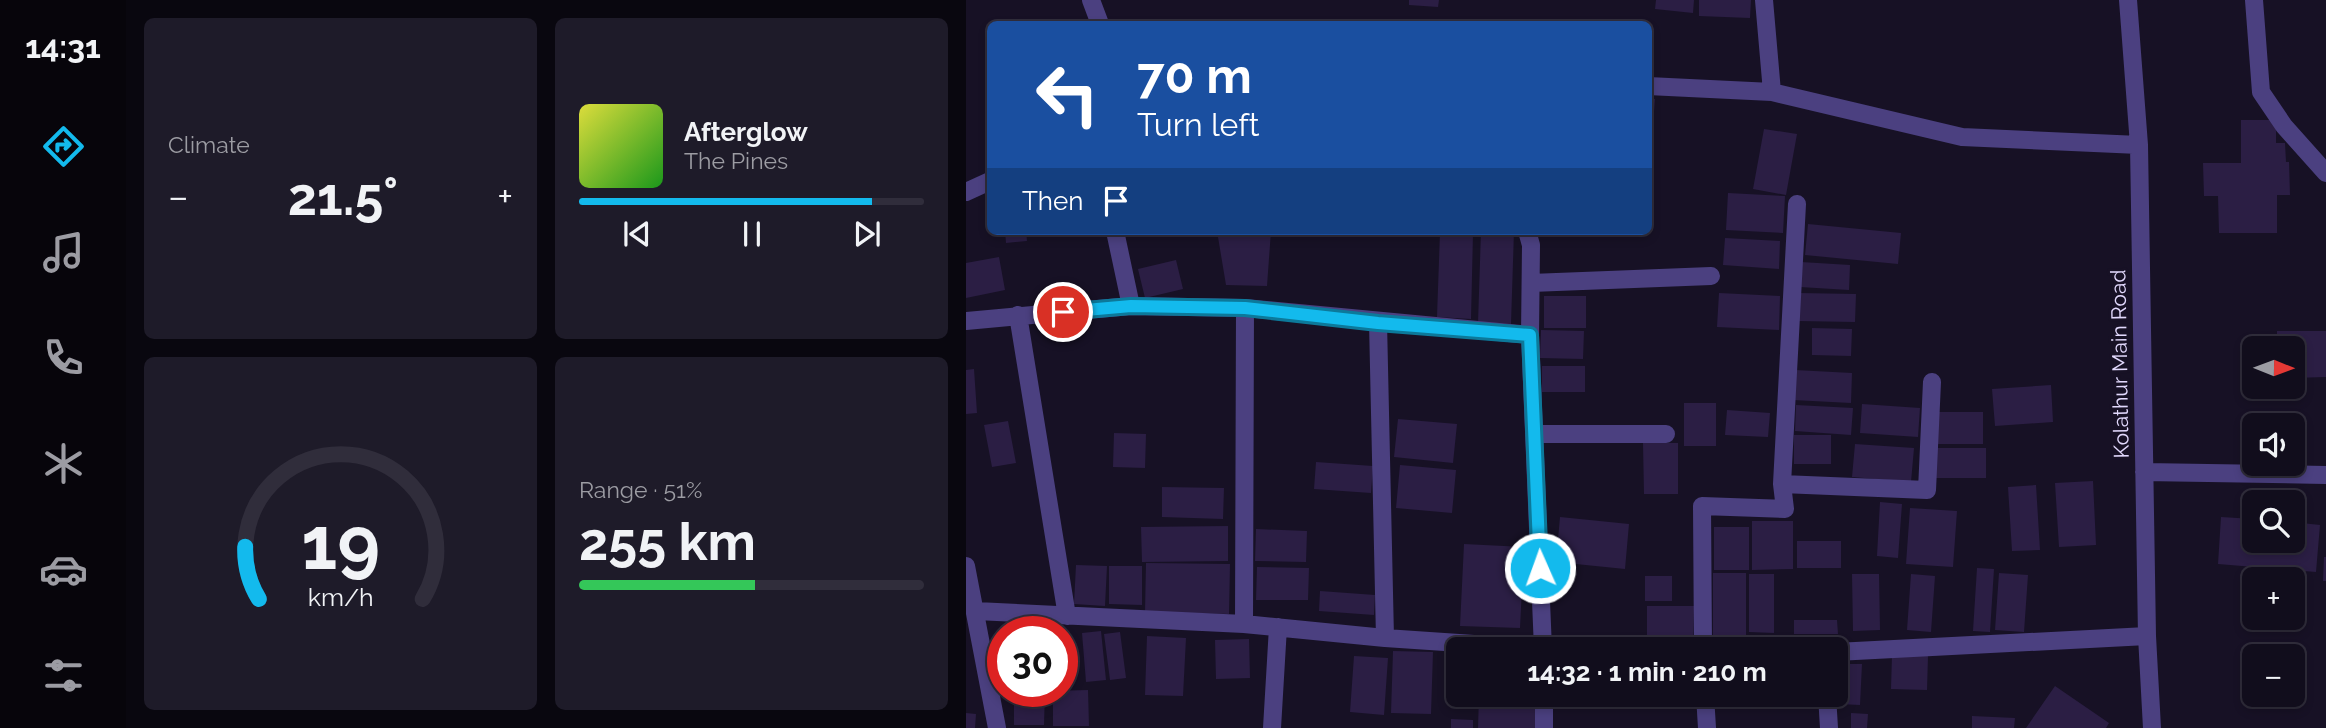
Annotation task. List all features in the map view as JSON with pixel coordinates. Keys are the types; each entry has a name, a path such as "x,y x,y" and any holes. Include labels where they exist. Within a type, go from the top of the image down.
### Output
{"street":[{"path":"1091,0 1099,21"},
{"path":"1764,0 1773,92"},
{"name":"Kolathur Main Road","path":"2128,0 2139,145 2147,636 2152,728"},
{"path":"2254,0 2261,92 2284,125 2326,173"},
{"path":"1652,86 1773,92 1962,137 2139,145"},
{"path":"966,192 987,182"},
{"path":"1703,637 1702,506 1784,509 1782,484 1797,204"},
{"path":"1116,235 1131,306"},
{"path":"1528,235 1531,246 1530,335 1542,637"},
{"path":"1531,283 1712,276"},
{"path":"966,321 1131,306 1245,308 1378,323 1530,335"},
{"path":"1244,624 1245,308"},
{"path":"976,611 1067,616 1018,315"},
{"path":"1378,323 1385,638"},
{"path":"1782,484 1927,490 1932,382"},
{"path":"1534,434 1666,434"},
{"path":"2144,472 2326,475"},
{"path":"966,566 997,728"},
{"path":"1078,616 1244,624 1446,642"},
{"path":"1272,728 1278,627"},
{"path":"1848,651 2147,636"},
{"path":"1544,707 1544,728"},
{"path":"1706,707 1707,728"},
{"path":"1828,707 1829,728"}],"building":[{"path":"1409,0 1439,0 1438,7 1409,5"},
{"path":"1656,0 1694,0 1693,13 1655,9"},
{"path":"1699,0 1751,0 1750,18 1699,16"},
{"path":"1652,99 1655,99 1652,138"},
{"path":"2241,120 2276,120 2276,143 2285,143 2286,162 2289,162 2290,195 2277,195 2277,233 2219,233 2218,196 2204,196 2203,163 2241,163"},
{"path":"1764,129 1797,134 1786,195 1753,189"},
{"path":"1728,193 1785,196 1783,233 1726,230"},
{"path":"1808,224 1901,233 1898,264 1805,255"},
{"path":"1005,235 1026,235 1027,241 1006,243"},
{"path":"1218,235 1271,235 1267,286 1226,285"},
{"path":"1440,235 1473,235 1471,319 1437,317"},
{"path":"1481,235 1514,235 1511,324 1478,323"},
{"path":"1725,238 1780,241 1779,269 1723,265"},
{"path":"999,257 1005,290 966,298 966,263"},
{"path":"1176,260 1183,289 1145,298 1138,269"},
{"path":"1801,262 1850,265 1849,290 1800,287"},
{"path":"1719,293 1780,296 1779,330 1717,327"},
{"path":"1798,293 1856,294 1855,322 1798,321"},
{"path":"1544,296 1586,296 1586,328 1544,328"},
{"path":"1812,328 1852,329 1851,356 1812,355"},
{"path":"1541,330 1584,331 1583,359 1540,358"},
{"path":"2277,331 2326,331 2326,377 2305,378 2305,336 2277,336"},
{"path":"1542,366 1585,366 1585,392 1542,392"},
{"path":"974,369 977,413 966,414 966,370"},
{"path":"1795,370 1852,373 1851,403 1793,400"},
{"path":"2051,385 2053,422 1995,426 1992,389"},
{"path":"1684,403 1716,403 1716,446 1684,446"},
{"path":"1862,404 1920,408 1918,437 1860,433"},
{"path":"1796,405 1853,408 1851,435 1795,431"},
{"path":"1727,410 1770,413 1768,437 1725,435"},
{"path":"1938,412 1983,412 1983,444 1938,444"},
{"path":"1398,419 1457,424 1453,463 1394,457"},
{"path":"1008,421 1016,463 992,467 984,425"},
{"path":"1114,433 1146,434 1145,468 1113,467"},
{"path":"1794,435 1831,435 1831,464 1794,464"},
{"path":"1643,443 1678,443 1678,494 1644,494"},
{"path":"1855,444 1914,448 1911,482 1852,477"},
{"path":"1935,448 1986,448 1986,478 1936,478"},
{"path":"1316,462 1373,466 1371,493 1314,489"},
{"path":"1400,465 1456,470 1452,513 1396,508"},
{"path":"2093,481 2096,545 2059,547 2055,483"},
{"path":"2036,485 2040,550 2012,551 2008,487"},
{"path":"1162,487 1224,488 1223,519 1162,517"},
{"path":"1880,502 1902,504 1898,558 1877,556"},
{"path":"1910,508 1957,511 1953,567 1906,564"},
{"path":"1560,517 1629,524 1625,569 1556,562"},
{"path":"2221,517 2242,518 2242,553 2305,553 2305,523 2320,525 2316,572 2305,571 2305,567 2218,564"},
{"path":"1752,521 1793,521 1793,569 1752,570"},
{"path":"1228,526 1228,561 1142,562 1141,527"},
{"path":"1714,527 1749,527 1749,570 1714,570"},
{"path":"1256,529 1307,531 1306,562 1255,561"},
{"path":"1797,541 1841,541 1841,568 1797,568"},
{"path":"1464,544 1524,547 1520,628 1460,626"},
{"path":"2326,557 2326,581 2323,581"},
{"path":"1146,563 1230,564 1229,614 1145,612"},
{"path":"1076,565 1107,566 1105,606 1074,604"},
{"path":"1109,566 1142,566 1142,605 1109,604"},
{"path":"1257,567 1309,568 1308,600 1256,600"},
{"path":"1977,568 1994,569 1990,632 1973,631"},
{"path":"1713,573 1746,573 1746,637 1713,637"},
{"path":"1999,573 2028,575 2024,632 1995,630"},
{"path":"1749,574 1774,574 1774,633 1749,632"},
{"path":"1852,574 1879,574 1880,630 1853,631"},
{"path":"1911,574 1935,576 1931,632 1907,630"},
{"path":"1645,576 1672,576 1672,601 1645,601"},
{"path":"1320,591 1375,595 1374,615 1319,611"},
{"path":"1647,606 1694,606 1693,637 1647,637"},
{"path":"1794,620 1837,620 1838,634 1794,634"},
{"path":"1101,631 1106,680 1086,682 1082,633"},
{"path":"1120,632 1126,678 1110,680 1104,634"},
{"path":"1147,636 1186,638 1183,696 1145,695"},
{"path":"1249,639 1250,678 1216,679 1215,640"},
{"path":"1393,651 1433,652 1431,714 1391,713"},
{"path":"1892,655 1928,656 1927,690 1891,689"},
{"path":"1354,656 1388,658 1384,715 1350,712"},
{"path":"1848,664 1862,664 1860,705 1848,704"},
{"path":"2055,686 2109,723 2106,728 2026,728"},
{"path":"1078,690 1088,690 1089,726 1053,726 1053,707 1078,707"},
{"path":"1014,707 1045,707 1044,725 1014,725"},
{"path":"1479,707 1538,707 1537,728 1478,728"},
{"path":"966,713 976,714 975,728 966,728"},
{"path":"1851,713 1868,714 1867,728 1851,728"},
{"path":"1972,716 2015,718 2014,728 1972,728"},
{"path":"1451,719 1473,720 1473,728 1451,728"}],"route":[{"path":"1063,312 1131,306 1245,308 1378,323 1530,335 1540,568"}]}
